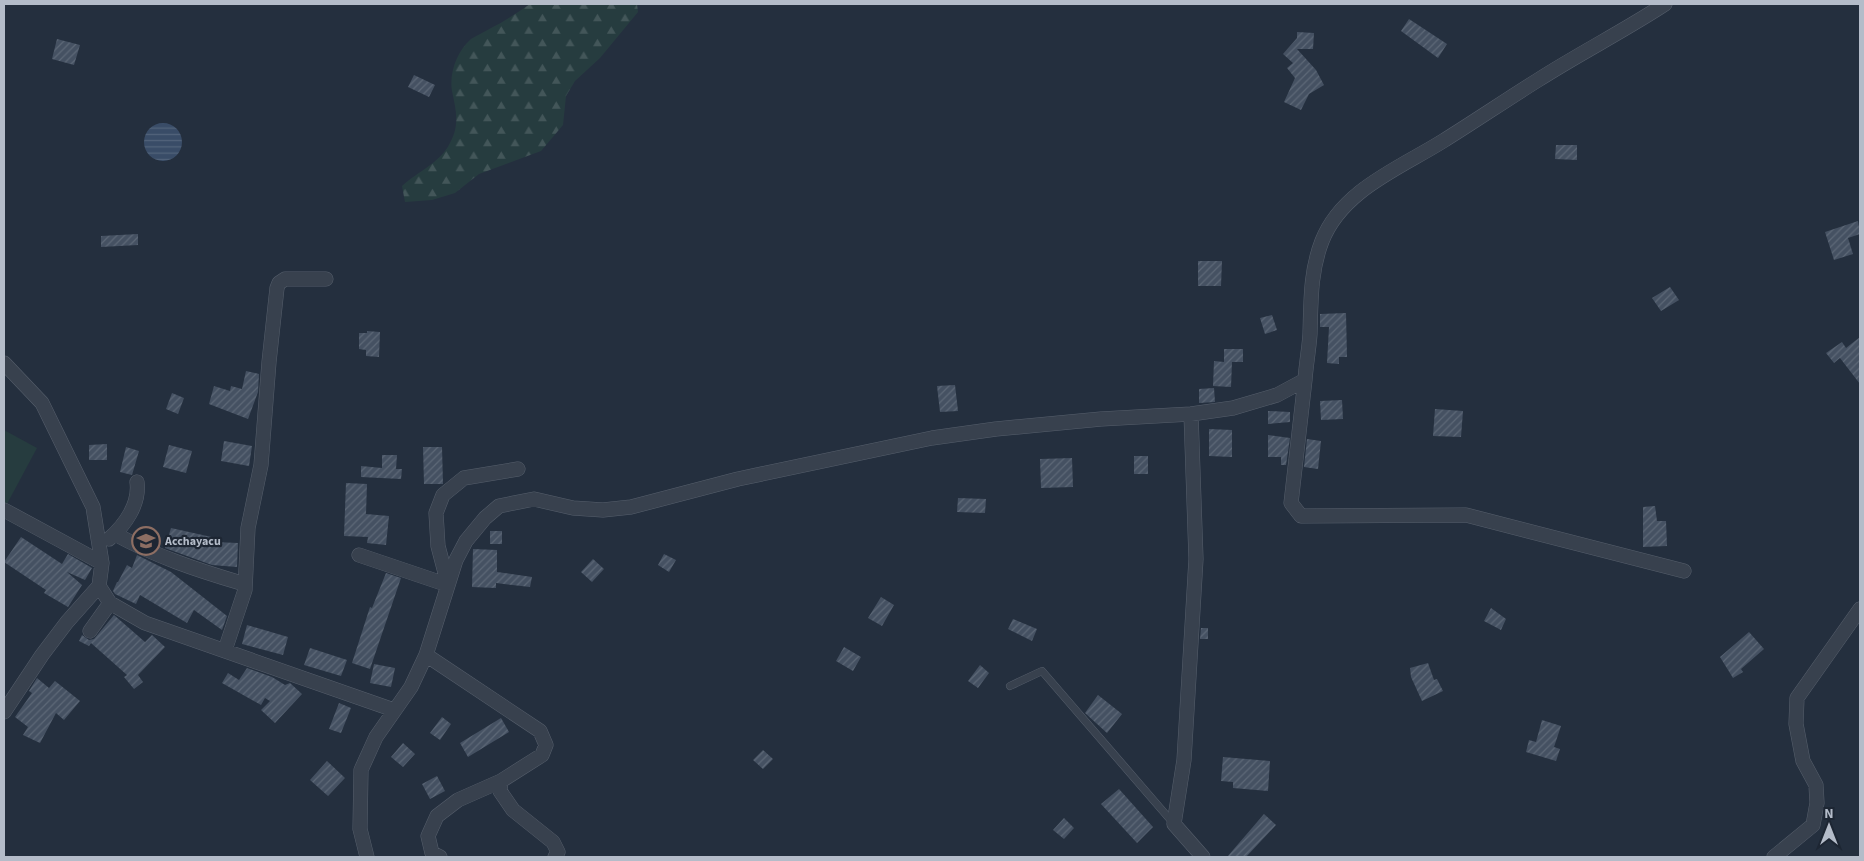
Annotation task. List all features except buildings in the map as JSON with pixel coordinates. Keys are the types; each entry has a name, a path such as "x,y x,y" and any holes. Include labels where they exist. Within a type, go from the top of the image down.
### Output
{"street":[{"path":"1665,4 1538,79 1441,143 1387,174 1358,194 1340,212 1323,240 1311,287 1310,334 1291,503 1301,516 1466,515 1684,571"},
{"path":"225,650 245,590 248,528 261,465 277,288 279,283 286,279 326,279"},
{"path":"4,363 42,404 93,507 101,546 102,563 99,586 62,628 4,712"},
{"path":"367,857 360,829 361,770 376,736 411,687 426,655 456,560 466,541 485,518 499,506 534,499 573,508 604,510 631,507 738,480 932,438 996,429 1101,419 1191,414 1233,408 1277,395 1305,380"},
{"path":"1191,414 1196,559 1184,760 1174,824 1203,857"},
{"path":"448,585 438,546 436,513 443,495 464,478 518,470"},
{"path":"101,546 115,534 130,515 139,493 137,482"},
{"path":"4,510 102,563"},
{"path":"115,534 140,547 240,584"},
{"path":"359,555 448,585"},
{"path":"99,586 110,603 145,623 394,710"},
{"path":"90,631 110,603"},
{"path":"1774,857 1813,825 1817,803 1816,785 1803,761 1796,724 1797,698 1860,609"},
{"path":"426,655 540,730 546,745 542,755 501,781 458,800 437,816 428,836 432,853 440,857"},
{"path":"501,781 500,791 513,810 554,842 558,852 555,857"}],"lane":[{"path":"1010,686 1042,671 1174,824"}],"green space":[{"path":"530,4 637,4 638,12 600,58 575,81 566,96 563,125 541,151 479,174 455,193 432,200 405,202 402,186 440,156 446,150 453,136 456,117 451,84 458,56 471,39"},
{"path":"4,430 37,448 7,504 4,502"}],"water":[{"path":"163,123 170,124 176,129 181,135 181,149 176,155 170,160 163,161 156,160 150,155 145,149 144,142 145,135 150,129 156,124"}],"place":[{"name":"Acchayacu","path":"146,541"}]}
